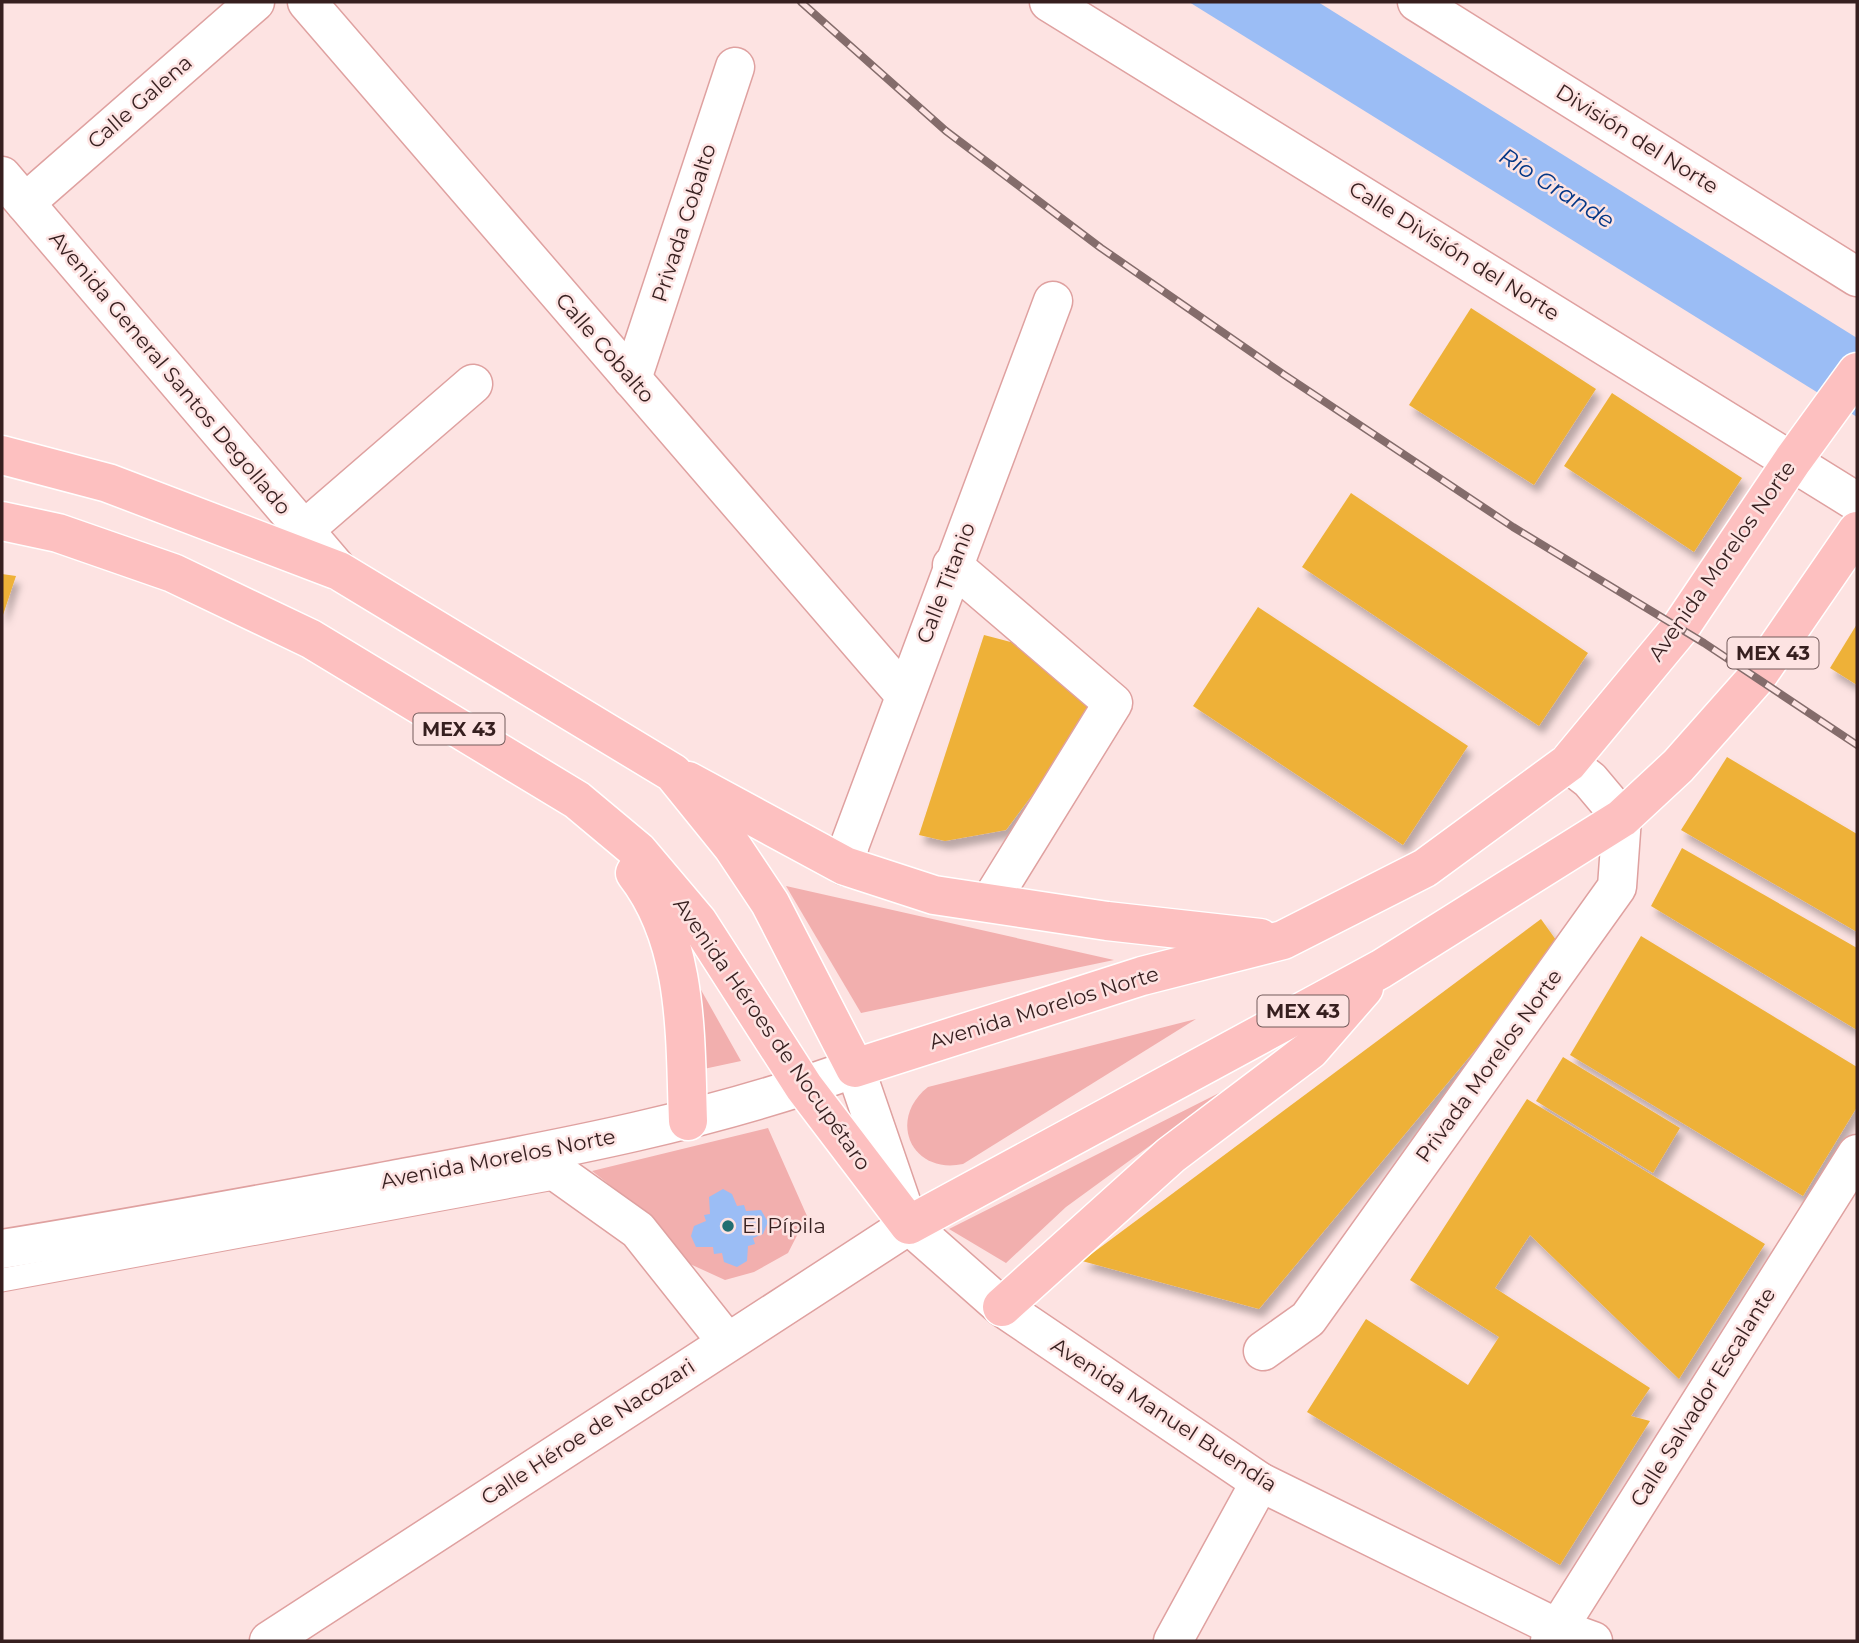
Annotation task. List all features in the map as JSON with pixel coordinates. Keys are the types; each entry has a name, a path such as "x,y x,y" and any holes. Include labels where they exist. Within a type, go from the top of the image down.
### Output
{"main road":[{"name":"Avenida Morelos Norte","path":"855,1068 1142,976 1283,940 1425,868 1568,763 1680,628 1793,460 1857,372"},
{"name":"Avenida Héroes de Nocupétaro","path":"2,455 108,483 338,571 673,774 732,846 770,903 855,1068"},
{"name":"Avenida Héroes de Nocupétaro","path":"2,521 58,533 173,573 311,639 577,800 638,851 698,922 804,1087 909,1225"},
{"name":"MEX 43","path":"909,1225 1381,969 1622,818 1678,766 1756,678 1857,531"},
{"path":"673,774 845,866 934,895 1107,921 1283,940"},
{"path":"577,800 645,885 665,930 681,988 688,1121"},
{"path":"1002,1307 1171,1155 1310,1050 1381,969"}],"street":[{"name":"Calle Galena","path":"13,189 255,2"},
{"name":"Calle Cobalto","path":"307,2 904,694"},
{"name":"Calle División del Norte","path":"1049,2 1857,502"},
{"name":"División del Norte","path":"1417,2 1857,276"},
{"name":"Privada Cobalto","path":"632,379 735,67"},
{"name":"Avenida General Santos Degollado","path":"13,189 338,571"},
{"name":"Calle Titanio","path":"845,866 850,844 904,694 1053,301"},
{"path":"304,530 473,384"},
{"path":"953,565 1113,704 990,902"},
{"path":"1568,763 1590,780 1622,818"},
{"name":"Privada Morelos Norte","path":"1264,1351 1308,1319 1617,887 1622,818"},
{"name":"Avenida Morelos Norte","path":"2,1250 497,1161 688,1121 804,1087 855,1068"},
{"name":"Avenida Héroes de Nocupétaro","path":"855,1068 909,1225"},
{"name":"Calle Salvador Escalante","path":"1554,1634 1857,1154"},
{"path":"497,1161 544,1163 638,1230 727,1342"},
{"name":"Avenida Manuel Buendía","path":"909,1225 1002,1307 1260,1482 1554,1634 1593,1641"},
{"name":"Calle Héroe de Nacozari","path":"269,1641 909,1225"},
{"path":"1173,1641 1260,1482"}],"lane":[{"path":"2,1280 562,1176"}],"shaded area":[{"path":"786,886 1114,960 861,1013"},
{"path":"696,981 741,1061 699,1070"},
{"path":"1196,1019 963,1164 945,1165 930,1161 918,1153 911,1142 907,1128 909,1114 916,1100 928,1087"},
{"path":"1229,1088 1066,1207 1006,1263 949,1229"},
{"path":"768,1128 807,1216 788,1253 754,1272 725,1280 690,1264 657,1222 592,1171"}],"water":[{"name":"Río Grande","path":"1189,2 1318,2 1857,338 1857,417"},
{"path":"723,1189 732,1194 737,1206 744,1205 746,1211 761,1210 768,1222 763,1234 753,1238 755,1244 748,1246 747,1261 737,1267 724,1262 722,1253 714,1254 713,1247 696,1247 691,1236 694,1226 706,1221 704,1215 710,1214 709,1197"}],"building":[{"path":"1471,308 1596,389 1534,485 1409,405"},
{"path":"1612,393 1742,478 1694,552 1564,466"},
{"path":"1351,493 1588,653 1539,726 1302,567"},
{"path":"2,574 16,576 2,618"},
{"path":"1258,607 1468,746 1403,845 1193,706"},
{"path":"1857,624 1857,685 1830,668"},
{"path":"984,635 1034,648 1095,711 1006,830 945,841 919,835"},
{"path":"1727,757 1857,834 1857,932 1681,830"},
{"path":"1682,848 1857,948 1857,1030 1651,906"},
{"path":"1541,919 1561,947 1259,1309 1082,1261"},
{"path":"1641,936 1857,1067 1857,1107 1803,1196 1570,1055"},
{"path":"1563,1057 1680,1128 1653,1173 1536,1101"},
{"path":"1527,1099 1765,1244 1679,1379 1530,1235 1495,1288 1650,1388 1631,1416 1650,1421 1560,1565 1307,1412 1366,1319 1468,1385 1499,1337 1410,1280"}],"railway":[{"path":"801,2 946,131 1101,248 1283,374 1513,527 1704,643 1857,745"}],"place":[{"name":"El Pípila","path":"728,1226"}]}
